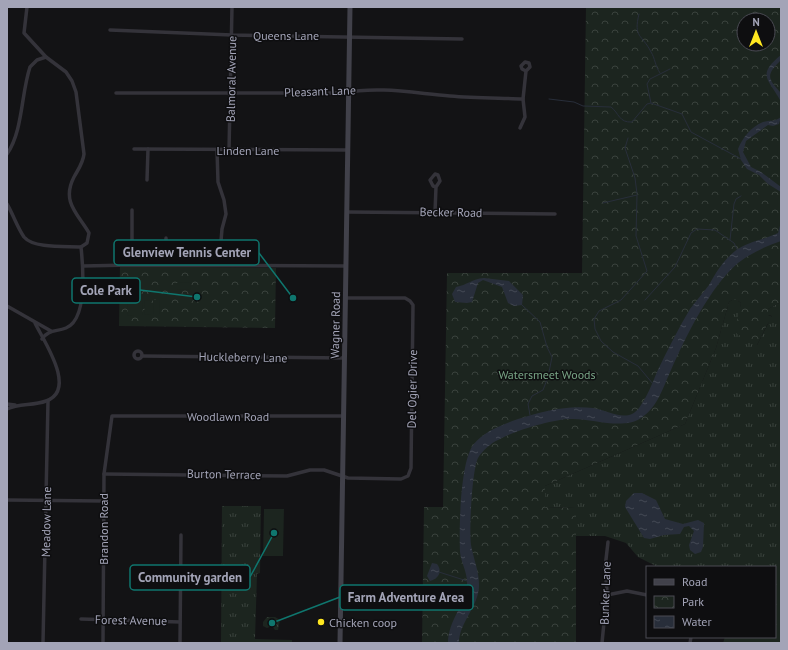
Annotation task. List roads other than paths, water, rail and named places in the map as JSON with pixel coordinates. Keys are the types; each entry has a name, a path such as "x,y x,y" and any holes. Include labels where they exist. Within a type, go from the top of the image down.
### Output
{"street":[{"path":"7,204 22,234 28,241 39,245 81,247 87,243 89,233 74,211 70,198 71,184 83,161 84,154 76,92 66,72 46,57 24,33 27,7"},
{"name":"Balmoral Avenue","path":"229,150 232,7"},
{"name":"Wagner Road","path":"340,643 350,7"},
{"name":"Queens Lane","path":"110,30 232,35 462,39"},
{"path":"7,154 16,135 30,67 37,60 46,57"},
{"path":"520,128 525,117 523,98 526,71"},
{"name":"Pleasant Lane","path":"116,93 348,92 364,89 399,90 448,96 523,98"},
{"name":"Linden Lane","path":"134,149 348,150"},
{"path":"147,180 148,149"},
{"path":"217,150 218,182 224,200 226,214 222,229 219,265"},
{"path":"435,212 436,187"},
{"path":"132,210 132,264"},
{"name":"Becker Road","path":"347,212 555,214"},
{"path":"166,238 166,265"},
{"path":"42,339 47,333 67,328 77,318 81,304 83,266 81,247"},
{"path":"83,266 132,264 346,266"},
{"name":"Del Ogier Drive","path":"343,477 402,479 410,474 413,309 412,303 405,298 345,298"},
{"path":"7,306 52,331"},
{"path":"7,404 15,405 48,401 58,391 59,378 57,365 42,339 35,322"},
{"name":"Huckleberry Lane","path":"142,356 344,358"},
{"name":"Meadow Lane","path":"43,643 48,401"},
{"path":"7,409 15,405"},
{"name":"Woodlawn Road","path":"112,416 344,416"},
{"name":"Brandon Road","path":"103,643 104,474 112,416"},
{"name":"Burton Terrace","path":"104,474 286,476 310,470 324,470 343,477"},
{"path":"7,500 103,501"},
{"path":"180,643 181,535"},
{"name":"Bunker Lane","path":"602,643 607,595 605,568 608,542"},
{"path":"607,595 627,591 646,595"},
{"path":"341,593 386,594"},
{"name":"Forest Avenue","path":"81,619 180,622"}],"water":[{"path":"781,55 781,60 773,69 770,76 773,84 781,93 781,102 769,83 767,73 768,68"},
{"path":"781,117 779,124 773,126 768,125 746,141 743,152 751,167 761,172 781,187 781,192 768,184 759,175 747,169 741,160 738,149 742,140 755,127 763,122 779,119"},
{"path":"781,222 781,241 759,250 743,259 728,273 708,298 691,328 656,402 641,418 626,423 617,424 581,419 566,419 546,423 505,436 492,443 478,458 474,475 470,527 471,545 479,579 478,592 462,628 459,643 448,643 453,620 466,592 467,585 460,552 460,513 465,466 473,445 482,436 500,426 546,411 583,407 599,409 623,416 634,413 639,408 649,390 681,324 690,309 709,285 720,266 727,258 740,248 778,233"},
{"path":"484,278 509,281 523,295 522,305 514,306 508,303 502,287 483,280 478,283 472,302 455,302 452,294 456,287"},
{"path":"634,493 642,493 656,500 665,519 683,524 698,520 704,523 703,547 701,552 695,554 690,550 689,545 694,531 689,526 684,527 680,534 664,535 650,539 644,538 625,507 626,501"},
{"path":"432,563 437,564 440,572 435,579 430,581 427,576"}],"waterway":[{"path":"639,14 637,22 639,35 648,46 660,73"},
{"path":"651,103 647,84 650,79 670,69"},
{"path":"549,99 574,102 583,106 611,107 624,121 628,122 632,122 647,104 651,103 682,114 691,132 741,159"},
{"path":"628,138 625,148 635,178 637,194"},
{"path":"603,203 637,195 636,236 647,271 621,300 599,311 594,319 595,329 601,341 613,352 638,366 653,384"},
{"path":"730,240 734,204 736,199 741,196"},
{"path":"645,300 675,267 691,233 697,229 715,230 734,243 738,251"},
{"path":"522,305 540,322 547,347 552,357 548,377 543,390 532,396 528,404 530,415"},
{"path":"439,572 467,581"}],"place":[{"name":"Cole Park","path":"197,297"},
{"name":"Glenview Tennis Center","path":"293,298"},
{"name":"Community garden","path":"274,533"},
{"name":"Chicken coop","path":"321,622"},
{"name":"Farm Adventure Area","path":"272,623"}],"park label":[{"name":"Watersmeet Woods","path":"547,374"}]}
